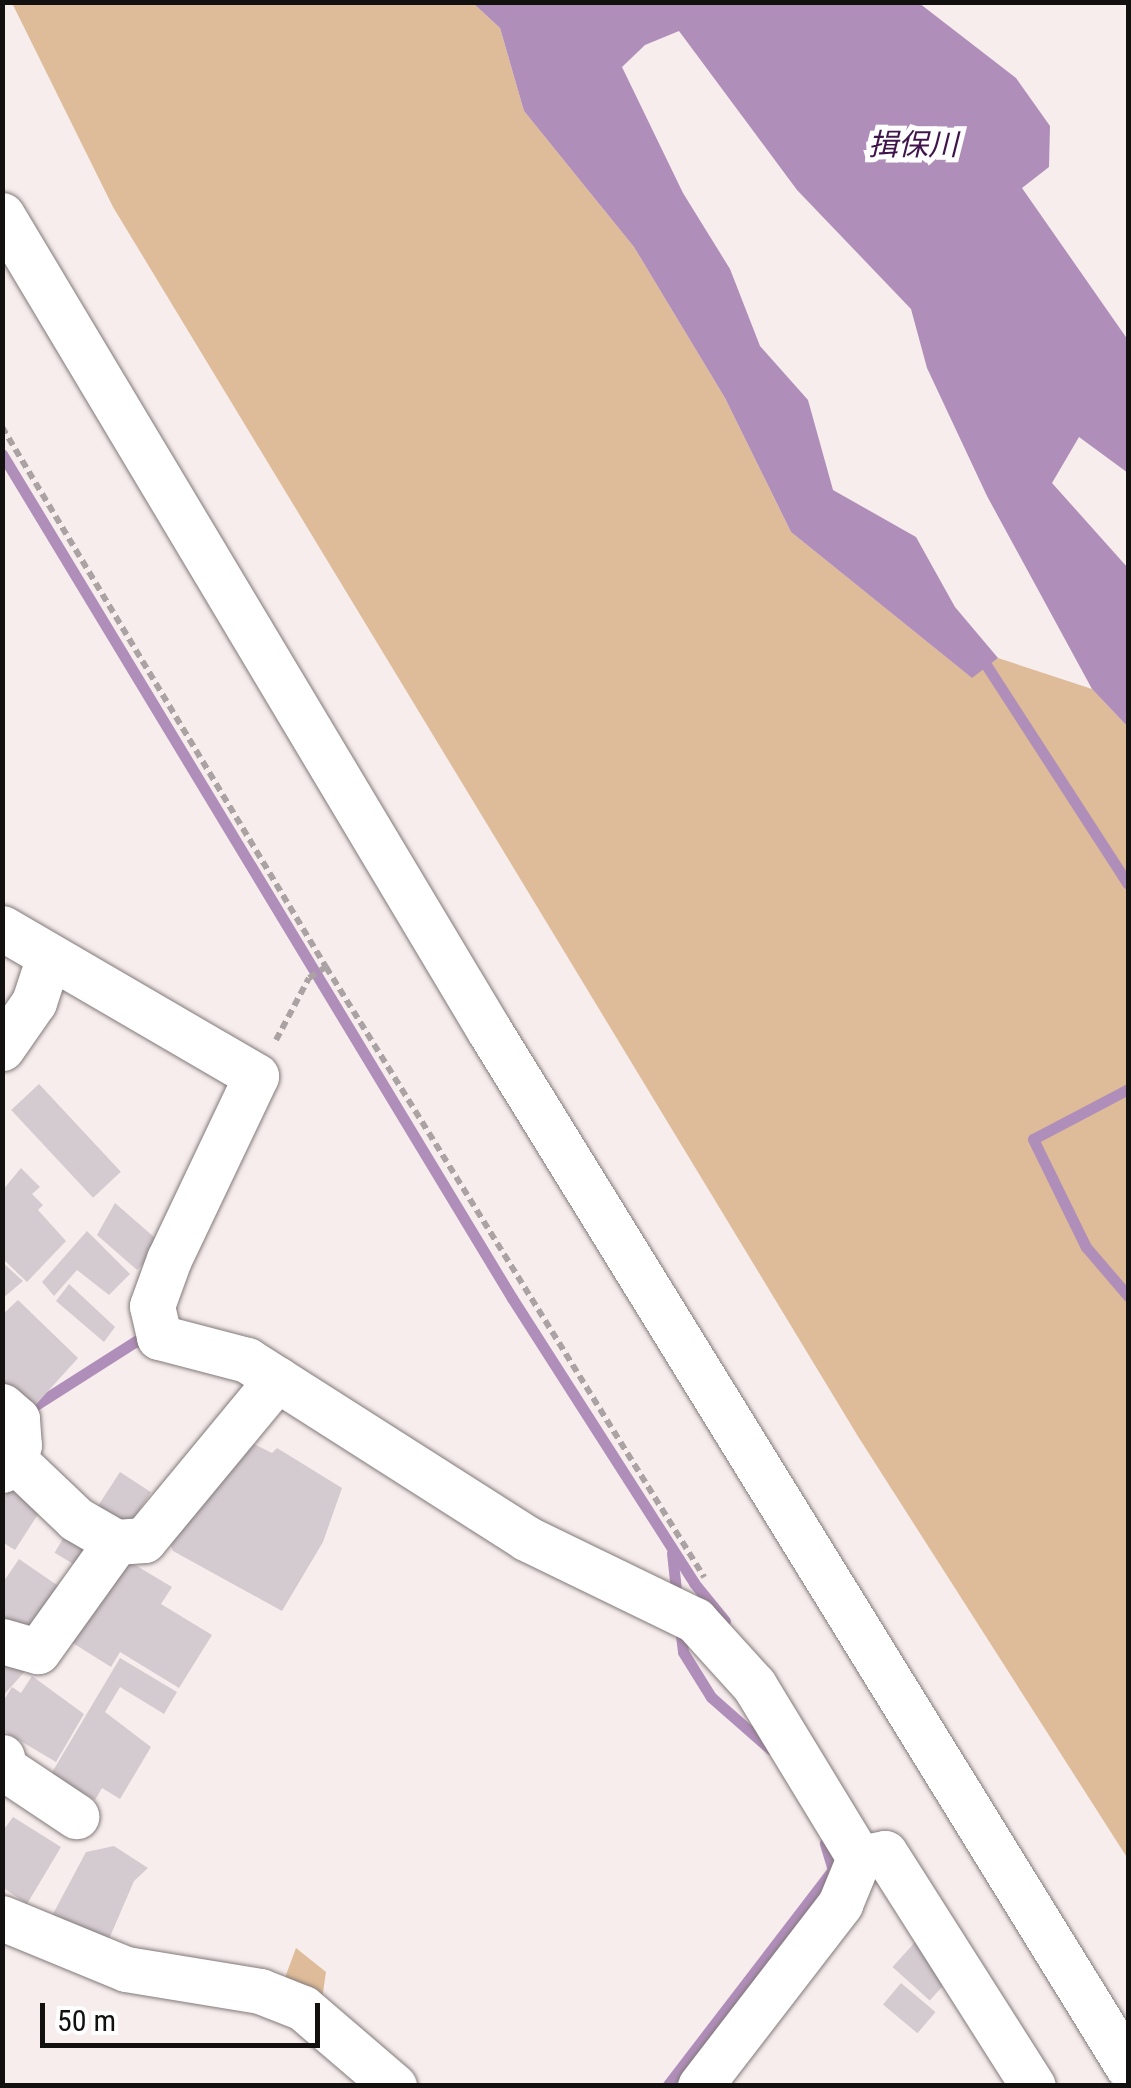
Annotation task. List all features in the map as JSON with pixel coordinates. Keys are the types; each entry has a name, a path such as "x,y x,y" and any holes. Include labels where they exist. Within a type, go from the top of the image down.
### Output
{"street":[{"path":"2,215 489,1030 1128,2067"},
{"path":"2,928 256,1076 152,1306 158,1336 247,1360 526,1538 695,1620 754,1685 859,1858"},
{"path":"2,1048 34,1002 49,956"},
{"path":"2,1406 17,1419 19,1445 7,1463 76,1520 116,1542 144,1540 276,1379"},
{"path":"2,1641 38,1651 116,1542"},
{"path":"2,1758 4,1768 76,1816"},
{"path":"859,1858 885,1853 1033,2086"},
{"path":"700,2086 840,1904 859,1858"},
{"path":"2,1918 126,1969 260,1991 303,2008 394,2086"}],"path":[{"path":"2,427 326,968 711,1585"},
{"path":"256,1076 308,978 326,968"}],"shaded area":[{"path":"12,3 473,3 500,28 524,111 634,247 725,398 791,532 971,677 998,658 1092,689 1128,727 1128,1859 859,1438 113,207"},
{"path":"296,1948 326,1972 321,2006 283,1983"}],"water":[{"name":"揖保川","path":"473,3 919,3 1016,78 1050,126 1049,167 1022,188 1128,340 1128,473 1079,437 1052,483 1128,568 1128,727 1092,689 987,496 927,368 911,309 797,190 679,31 645,45 622,67 683,193 730,269 760,346 808,400 833,490 916,537 955,607 998,658 972,678 791,532 725,398 634,247 524,111 500,28"}],"building":[{"path":"39,1084 121,1172 93,1198 11,1110"},
{"path":"21,1168 40,1187 32,1194 43,1205 38,1210 66,1241 27,1282 2,1258 2,1191"},
{"path":"115,1203 162,1244 137,1270 97,1235"},
{"path":"87,1231 130,1274 109,1295 77,1270 54,1296 42,1282"},
{"path":"2,1262 23,1281 2,1299"},
{"path":"69,1284 115,1327 104,1342 56,1301"},
{"path":"18,1300 78,1358 31,1410 2,1390 2,1315"},
{"path":"252,1443 272,1453 277,1448 342,1488 323,1542 282,1611 173,1551 166,1533 236,1447 245,1454"},
{"path":"120,1472 151,1492 123,1535 92,1515"},
{"path":"13,1485 44,1505 15,1550 2,1542 2,1501"},
{"path":"70,1527 103,1547 88,1573 55,1553"},
{"path":"120,1556 172,1587 161,1604 212,1635 179,1688 120,1652 111,1667 68,1640"},
{"path":"19,1559 70,1594 37,1645 2,1621 2,1584"},
{"path":"2,1648 27,1669 2,1697"},
{"path":"120,1658 177,1692 164,1714 120,1687 105,1712 151,1747 120,1799 102,1788 95,1800 51,1774"},
{"path":"32,1676 84,1714 56,1762 2,1730 2,1703 12,1687 21,1693"},
{"path":"13,1817 61,1847 27,1904 2,1887 2,1832"},
{"path":"114,1846 148,1868 134,1881 103,1953 62,1937 53,1914 86,1852"},
{"path":"916,1941 953,1974 930,2000 893,1967"},
{"path":"901,1983 935,2012 917,2033 883,2004"}],"waterway":[{"path":"2,454 512,1298 694,1583 725,1621"},
{"path":"981,657 1128,884"},
{"path":"1128,1089 1033,1139 1086,1247 1128,1296"},
{"path":"23,1413 136,1341 149,1346"},
{"path":"672,1553 677,1599"},
{"path":"680,1627 683,1652 711,1697 770,1749"},
{"path":"667,2086 833,1870 825,1843"}]}
